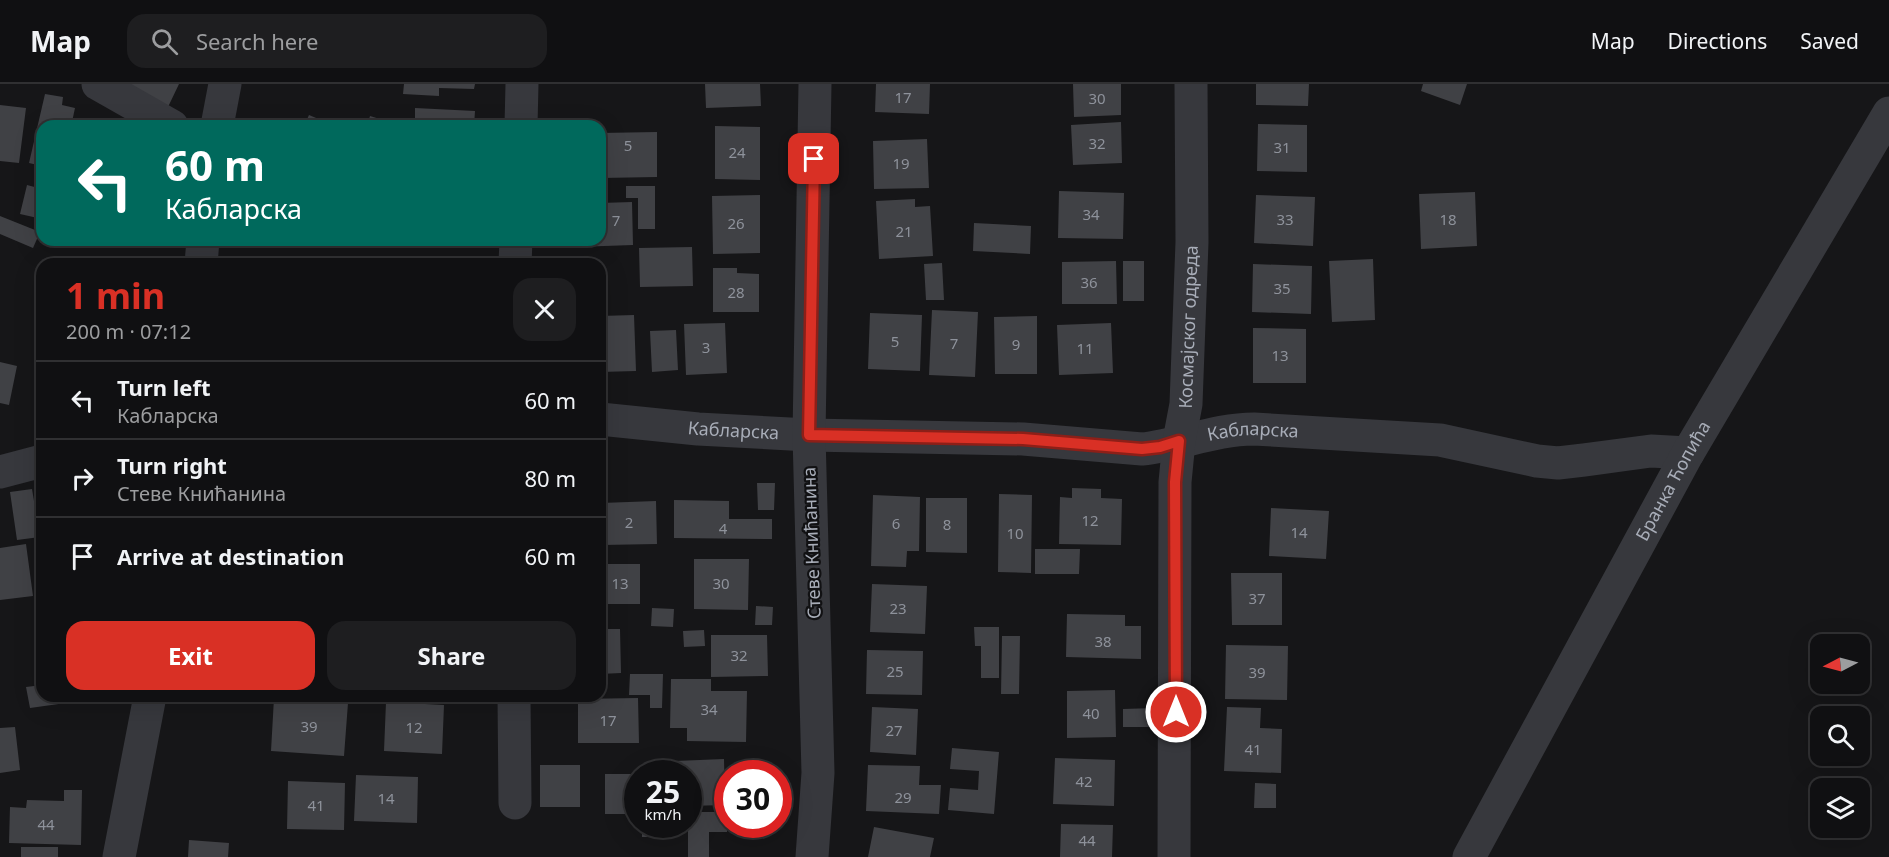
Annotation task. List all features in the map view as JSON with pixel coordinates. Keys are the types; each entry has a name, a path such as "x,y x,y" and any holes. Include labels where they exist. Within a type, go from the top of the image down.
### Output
{"street":[{"path":"98,84 161,120"},
{"path":"218,120 225,84"},
{"path":"521,120 522,84"},
{"name":"Стеве Книћанина","path":"813,857 818,773 809,435 815,84"},
{"name":"Космајског одреда","path":"1174,857 1175,482 1186,404 1190,317 1191,84"},
{"name":"Бранка Ћопића","path":"1469,857 1688,453 1889,113"},
{"name":"Кабларска","path":"606,420 698,429 809,435 1023,439 1142,449 1160,447 1233,429 1254,429 1440,440 1537,462 1558,463 1651,451 1688,453"},
{"path":"0,472 36,463"},
{"path":"119,857 149,702"},
{"path":"514,702 515,803"}],"building":[{"path":"125,84 179,84 168,107"},
{"path":"404,84 475,84 474,89 439,88 439,96 403,94"},
{"path":"705,84 760,84 761,106 706,108"},
{"path":"876,84 930,84 929,114 875,112"},
{"path":"1073,84 1121,84 1121,115 1074,117"},
{"path":"1256,84 1309,84 1308,106 1256,105"},
{"path":"1423,84 1467,84 1460,105 1421,91"},
{"path":"45,94 63,97 62,105 75,108 72,120 39,120"},
{"path":"0,105 26,108 19,163 0,161"},
{"path":"415,108 475,111 474,120 415,120"},
{"path":"309,115 321,120 307,120"},
{"path":"370,116 383,120 369,120"},
{"path":"1121,122 1122,163 1073,165 1071,125"},
{"path":"1258,124 1307,125 1307,172 1257,171"},
{"path":"715,126 760,127 760,180 715,179"},
{"path":"657,132 657,177 606,178 606,133"},
{"path":"36,133 36,165 29,163"},
{"path":"927,139 929,188 874,189 873,141"},
{"path":"27,185 36,187 36,218 20,214"},
{"path":"626,186 655,186 655,229 638,229 638,198 626,198"},
{"path":"1059,191 1124,193 1123,239 1058,238"},
{"path":"1475,192 1477,246 1421,249 1419,194"},
{"path":"760,195 760,253 713,254 712,196"},
{"path":"1256,195 1315,197 1313,246 1254,243"},
{"path":"915,199 915,207 930,206 933,256 879,259 876,201"},
{"path":"632,202 633,245 606,246 606,203"},
{"path":"0,216 36,230 36,241 33,248 0,234"},
{"path":"974,223 1031,226 1030,254 973,251"},
{"path":"692,247 693,286 640,287 639,248"},
{"path":"1373,259 1375,320 1332,322 1329,261"},
{"path":"1116,261 1117,304 1062,304 1062,262"},
{"path":"1123,261 1144,261 1144,301 1123,301"},
{"path":"942,263 944,300 926,300 924,264"},
{"path":"1253,264 1312,266 1311,314 1252,312"},
{"path":"713,268 737,268 737,273 759,274 759,312 713,312"},
{"path":"932,310 978,312 975,377 929,375"},
{"path":"870,313 922,315 920,371 868,369"},
{"path":"634,315 636,371 606,372 606,316"},
{"path":"1037,316 1037,374 995,374 994,317"},
{"path":"725,323 727,373 686,375 684,324"},
{"path":"1111,323 1113,373 1059,375 1057,325"},
{"path":"1253,328 1306,329 1306,383 1253,383"},
{"path":"676,330 678,370 652,372 650,331"},
{"path":"0,362 17,366 9,405 0,403"},
{"path":"757,483 775,483 774,510 758,510"},
{"path":"1072,488 1101,489 1101,498 1122,499 1121,545 1059,544 1060,497 1072,498"},
{"path":"32,489 36,513 36,538 17,540 10,492"},
{"path":"999,494 1032,495 1031,573 998,572"},
{"path":"873,495 920,497 919,551 907,551 906,567 871,566"},
{"path":"926,498 967,498 967,553 926,552"},
{"path":"674,500 729,501 729,519 772,519 772,539 674,538"},
{"path":"656,501 657,544 606,545 606,503"},
{"path":"1271,508 1329,511 1326,559 1269,556"},
{"path":"26,544 33,596 0,600 0,548"},
{"path":"1035,549 1080,549 1079,574 1035,574"},
{"path":"694,559 749,559 748,610 694,609"},
{"path":"606,564 640,564 640,604 606,604"},
{"path":"1231,573 1282,573 1282,625 1232,625"},
{"path":"872,584 927,586 925,634 870,632"},
{"path":"756,606 773,607 772,625 755,625"},
{"path":"652,608 674,609 673,627 651,626"},
{"path":"1067,614 1125,615 1125,626 1141,626 1141,659 1066,657"},
{"path":"974,627 999,627 999,678 981,678 981,646 975,646"},
{"path":"606,629 620,629 621,673 606,674"},
{"path":"704,630 705,646 684,647 683,631"},
{"path":"711,635 767,635 768,676 711,677"},
{"path":"1002,636 1020,636 1019,694 1001,694"},
{"path":"1226,645 1288,646 1287,700 1225,699"},
{"path":"867,650 923,651 922,695 866,694"},
{"path":"630,674 663,674 662,708 650,708 650,695 629,695"},
{"path":"671,679 711,679 711,691 747,691 746,742 687,741 687,728 670,728"},
{"path":"36,686 36,702 73,702 30,708 26,687"},
{"path":"1115,690 1116,737 1067,738 1067,691"},
{"path":"638,698 639,743 578,743 578,702 606,702 606,699"},
{"path":"274,702 348,703 344,756 271,751"},
{"path":"386,702 444,705 442,754 384,751"},
{"path":"872,707 918,709 916,755 870,752"},
{"path":"1227,707 1261,708 1260,728 1282,729 1281,773 1224,771"},
{"path":"1155,708 1156,727 1123,727 1123,709"},
{"path":"15,727 20,770 0,773 0,728"},
{"path":"952,748 999,752 994,814 948,810 950,788 978,790 979,771 950,769"},
{"path":"1055,758 1115,760 1114,806 1053,804"},
{"path":"724,759 714,760 714,805 702,806 702,760 700,760"},
{"path":"540,765 580,765 580,807 540,807"},
{"path":"868,765 920,766 919,785 941,785 939,814 866,811"},
{"path":"605,774 624,774 624,814 605,814"},
{"path":"356,775 418,777 417,823 354,821"},
{"path":"288,781 345,783 344,830 287,829"},
{"path":"1255,783 1276,784 1276,808 1254,808"},
{"path":"64,790 82,790 81,845 9,843 10,807 26,808 27,800 64,801"},
{"path":"702,812 714,812 714,832 709,832 709,857 688,857 688,838 702,838"},
{"path":"1061,824 1113,825 1112,857 1060,857"},
{"path":"874,827 934,838 930,857 868,857"},
{"path":"189,840 229,843 228,857 188,857"},
{"path":"21,847 58,847 58,857 21,857"}],"route":[{"path":"814,159 809,435 1023,439 1142,449 1160,447 1179,441 1175,482 1176,712"}]}
